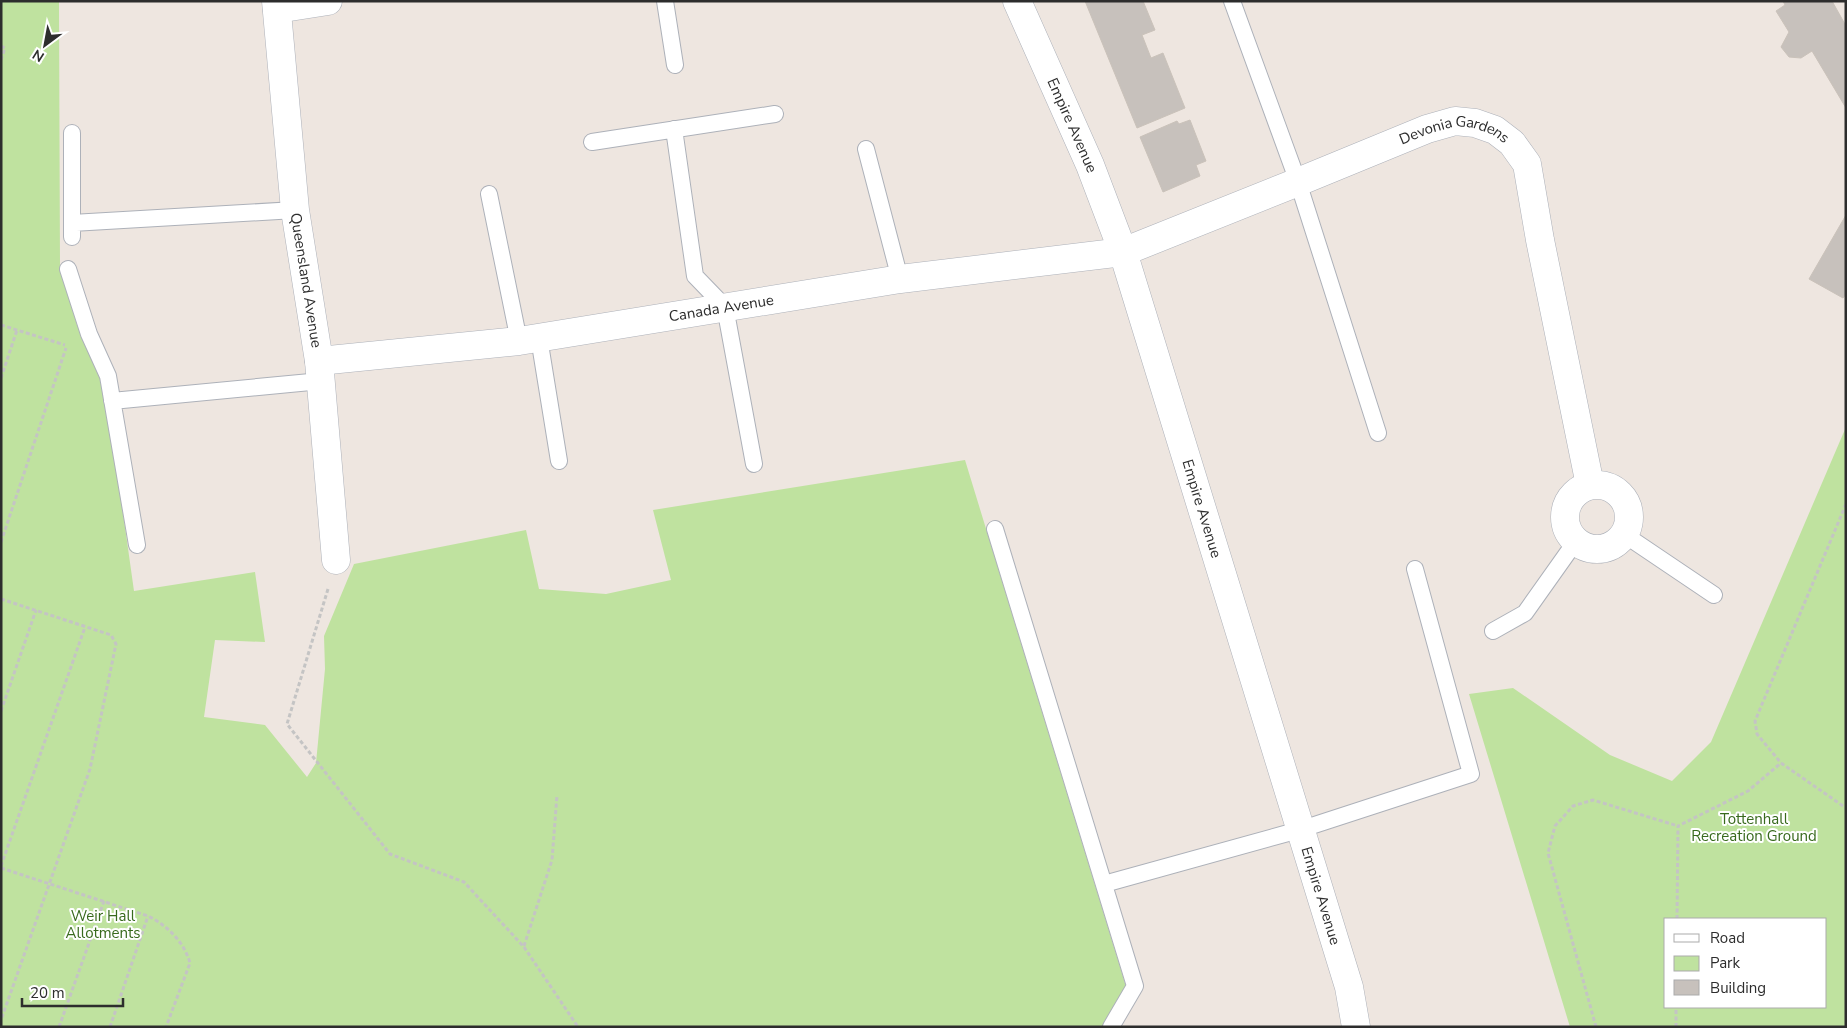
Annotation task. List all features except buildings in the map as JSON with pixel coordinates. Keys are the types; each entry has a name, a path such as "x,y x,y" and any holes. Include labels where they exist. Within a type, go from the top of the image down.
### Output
{"street":[{"path":"276,5 328,1"},
{"name":"Empire Avenue","path":"1017,1 1090,164 1122,252 1349,987 1356,1027"},
{"name":"Queensland Avenue","path":"276,5 295,210 320,371 336,560"},
{"name":"Devonia Gardens","path":"1122,252 1427,128 1455,121 1475,123 1495,130 1512,143 1527,164 1542,249 1590,485"},
{"name":"Canada Avenue","path":"320,371 900,279 1122,252"},
{"path":"1590,485 1604,485 1615,489 1623,497 1628,507 1630,518 1625,534 1617,542 1607,548 1597,550 1585,547 1576,541 1569,533 1565,522 1566,507 1571,497 1590,485"}],"lane":[{"path":"665,1 675,66"},
{"path":"1232,1 1298,182 1378,433"},
{"path":"592,142 775,114"},
{"path":"674,129 695,276 725,307 754,464"},
{"path":"72,133 72,230 295,210"},
{"path":"866,149 900,279"},
{"path":"489,194 560,461"},
{"path":"68,269 89,334 108,376 138,545"},
{"path":"112,401 320,371"},
{"path":"996,529 1135,986 1111,1027"},
{"path":"1625,534 1714,595"},
{"path":"1493,631 1525,613 1576,541"},
{"path":"1104,884 1299,830 1471,774 1415,569"}],"path":[{"path":"1,46 5,48 1,60"},
{"path":"1,325 74,348"},
{"path":"1,378 18,330"},
{"path":"1,542 67,346"},
{"path":"1846,504 1755,721 1756,734 1781,763 1846,808"},
{"path":"336,560 287,724 390,854 464,882 524,947 578,1027"},
{"path":"1,599 111,635 116,644 90,770 1,1020"},
{"path":"1,711 36,610"},
{"path":"85,627 1,867 148,916 159,921 172,932 187,953 190,963 166,1027"},
{"path":"1596,1027 1548,853 1555,826 1573,806 1594,800 1678,826 1748,792 1781,763"},
{"path":"524,947 552,860 556,795"},
{"path":"1677,918 1678,826"},
{"path":"60,1026 104,901"},
{"path":"110,1027 148,916"},
{"path":"1676,1008 1676,1027"}],"green space":[{"name":"Weir Hall Allotments","path":"1,1 59,1 60,265 77,325 104,378 134,591 255,572 265,642 215,640 204,717 265,725 307,777 316,763 325,669 324,636 354,564 526,530 539,589 606,594 671,580 653,510 965,460 1128,993 1106,1027 1,1027"},
{"name":"Tottenhall Recreation Ground","path":"1846,427 1846,1027 1570,1027 1469,694 1513,688 1610,755 1672,781 1711,742"}]}
